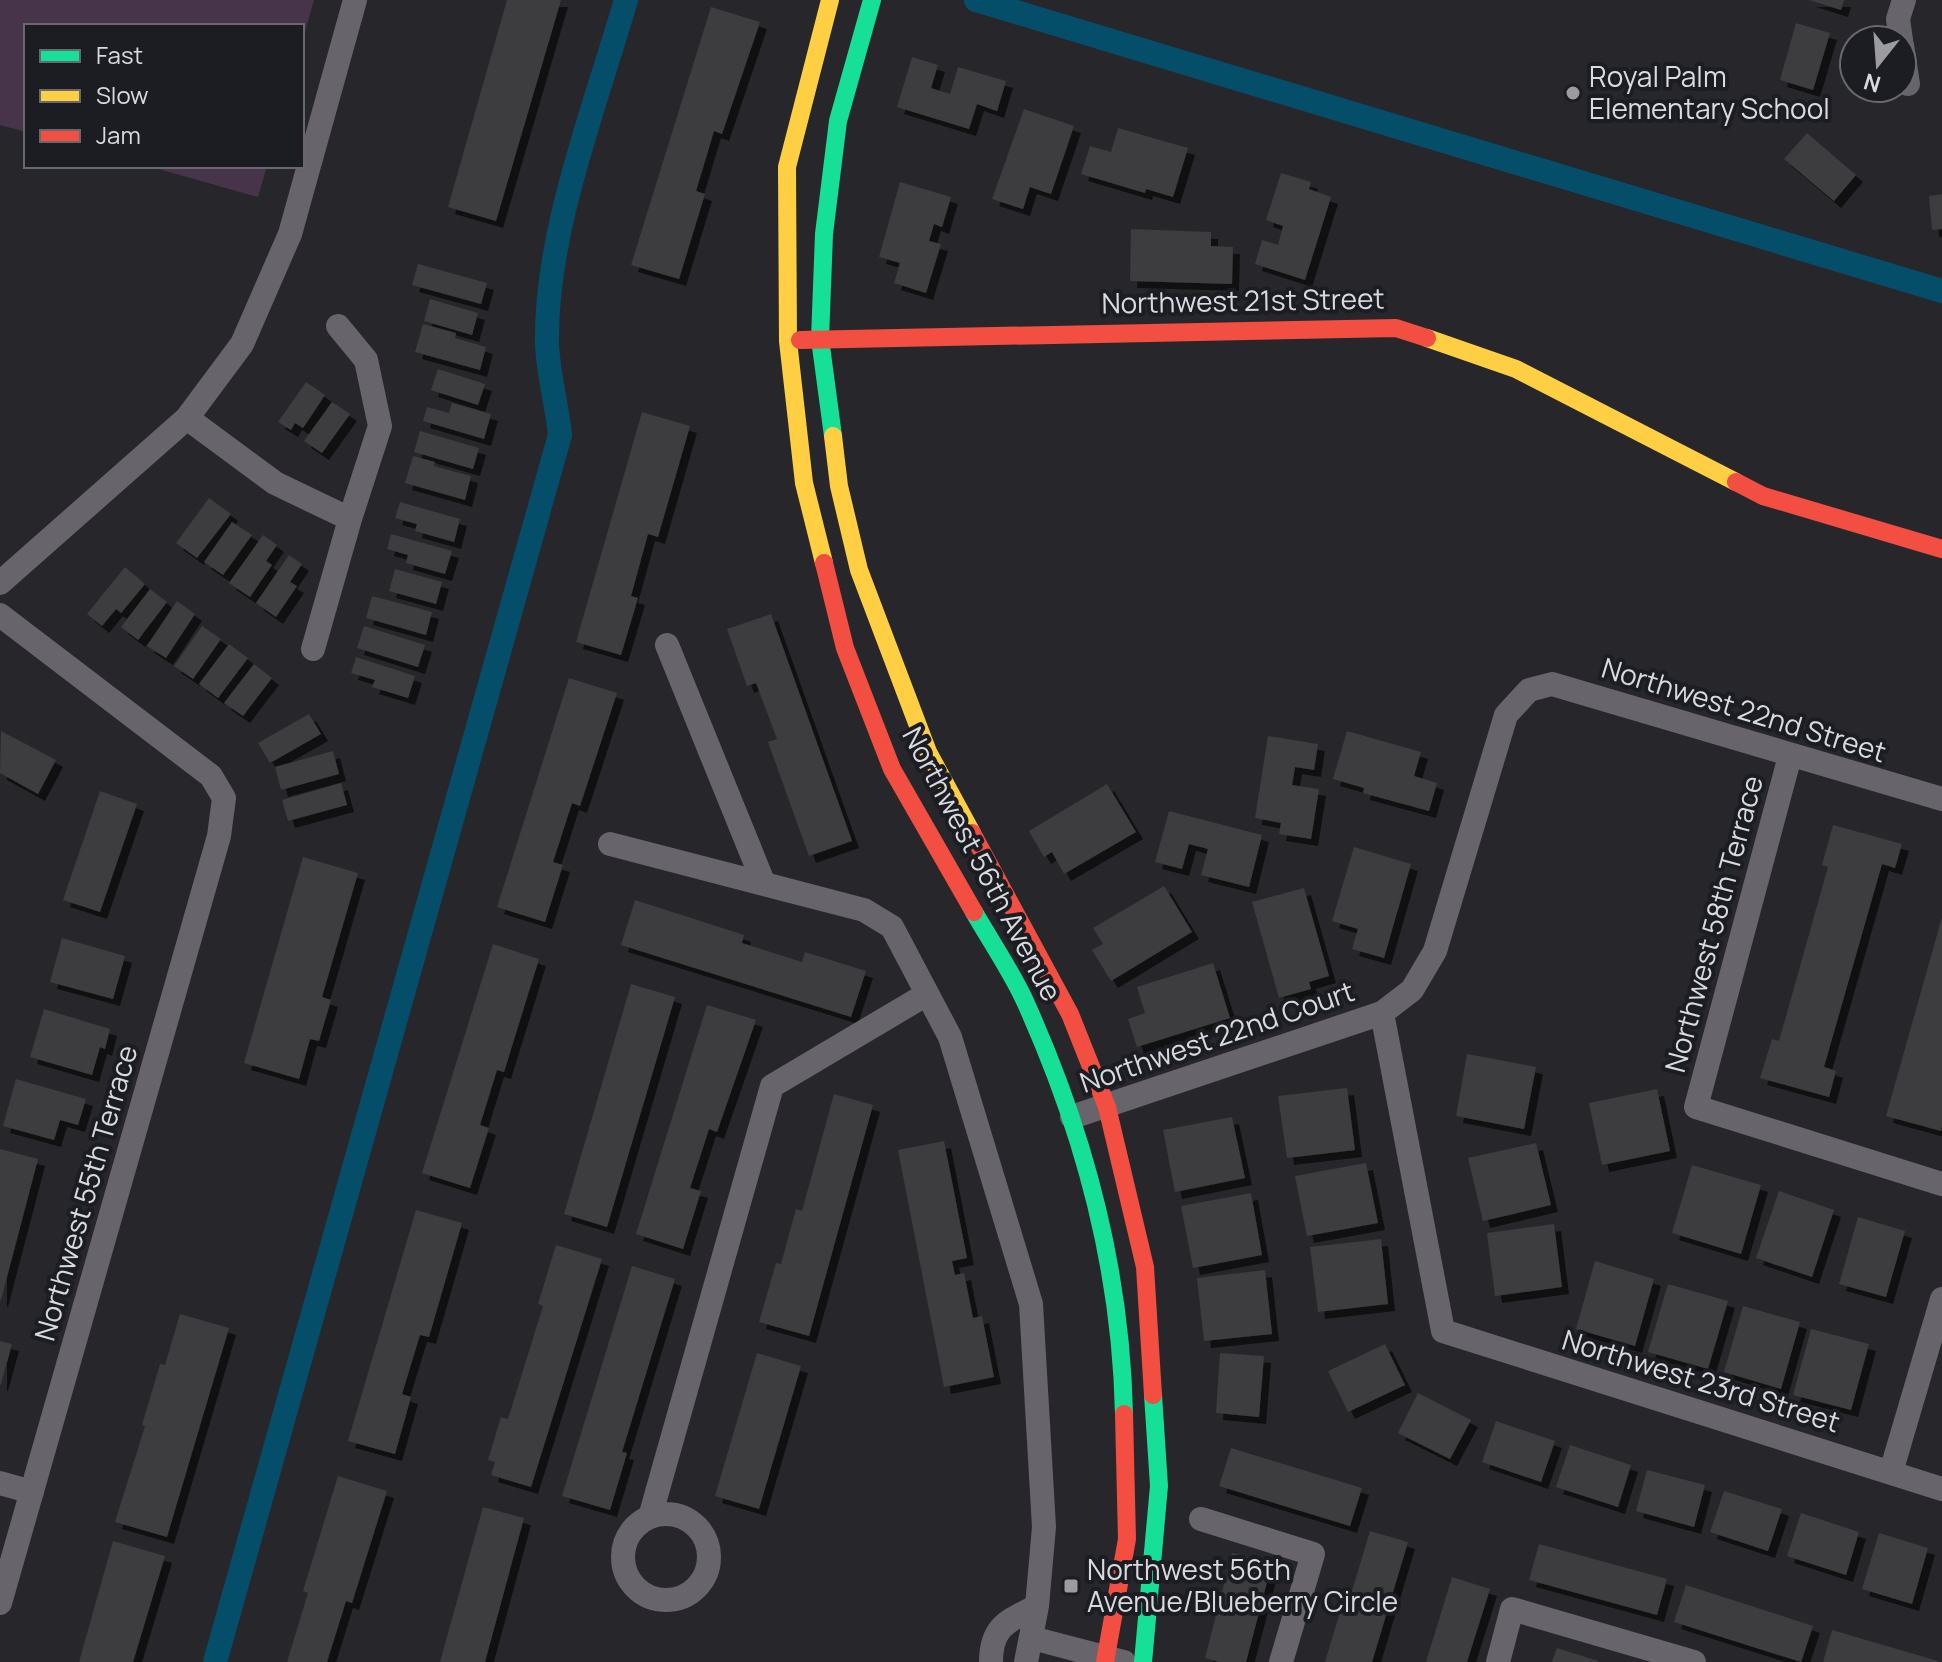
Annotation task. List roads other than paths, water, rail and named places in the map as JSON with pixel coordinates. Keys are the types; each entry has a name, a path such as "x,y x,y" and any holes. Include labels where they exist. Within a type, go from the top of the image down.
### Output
{"street":[{"path":"0,583 187,418 242,344 290,234 355,0"},
{"name":"Northwest 56th Avenue","path":"830,0 787,167 788,341 804,483 845,648 892,769 1022,995 1072,1117 1108,1252 1123,1365 1127,1539 1111,1661"},
{"name":"Northwest 56th Avenue","path":"872,0 838,121 824,234 820,339 839,486 865,584 928,752 1070,1014 1107,1107 1145,1267 1159,1486 1143,1662"},
{"path":"1899,24 1904,0"},
{"path":"313,649 380,426 366,360 338,326"},
{"name":"Northwest 21st Street","path":"788,341 1396,328 1516,369 1763,496 1942,549"},
{"path":"187,418 275,483 350,519"},
{"name":"Northwest 55th Terrace","path":"0,615 211,776 224,798 214,851 0,1603"},
{"path":"667,645 764,884"},
{"name":"Northwest 22nd Street","path":"1529,690 1552,684 1942,799"},
{"name":"Northwest 22nd Court","path":"1072,1117 1382,1013 1412,990 1435,951 1506,715 1529,690"},
{"name":"Northwest 58th Terrace","path":"1790,756 1696,1107 1942,1184"},
{"path":"610,844 864,910 892,927 950,1037 1031,1304 1044,1527 1037,1606 1026,1662"},
{"path":"644,1520 772,1086 927,994"},
{"name":"Northwest 23rd Street","path":"1382,1013 1443,1331 1942,1489"},
{"path":"1891,1472 1942,1299"},
{"path":"0,1483 32,1492"},
{"path":"1201,1519 1313,1554 1281,1662"},
{"path":"991,1662 991,1645 1003,1623 1037,1606"},
{"path":"1498,1662 1512,1609 1694,1662"},
{"path":"1032,1638 1111,1661"}],"waterway":[{"path":"215,1662 560,435 547,344 554,258 574,170 626,0"},
{"path":"976,0 1942,291"}],"place":[{"name":"Royal Palm Elementary School","path":"1573,93"},
{"name":"Northwest 56th Avenue/Blueberry Circle","path":"1071,1586"}]}
